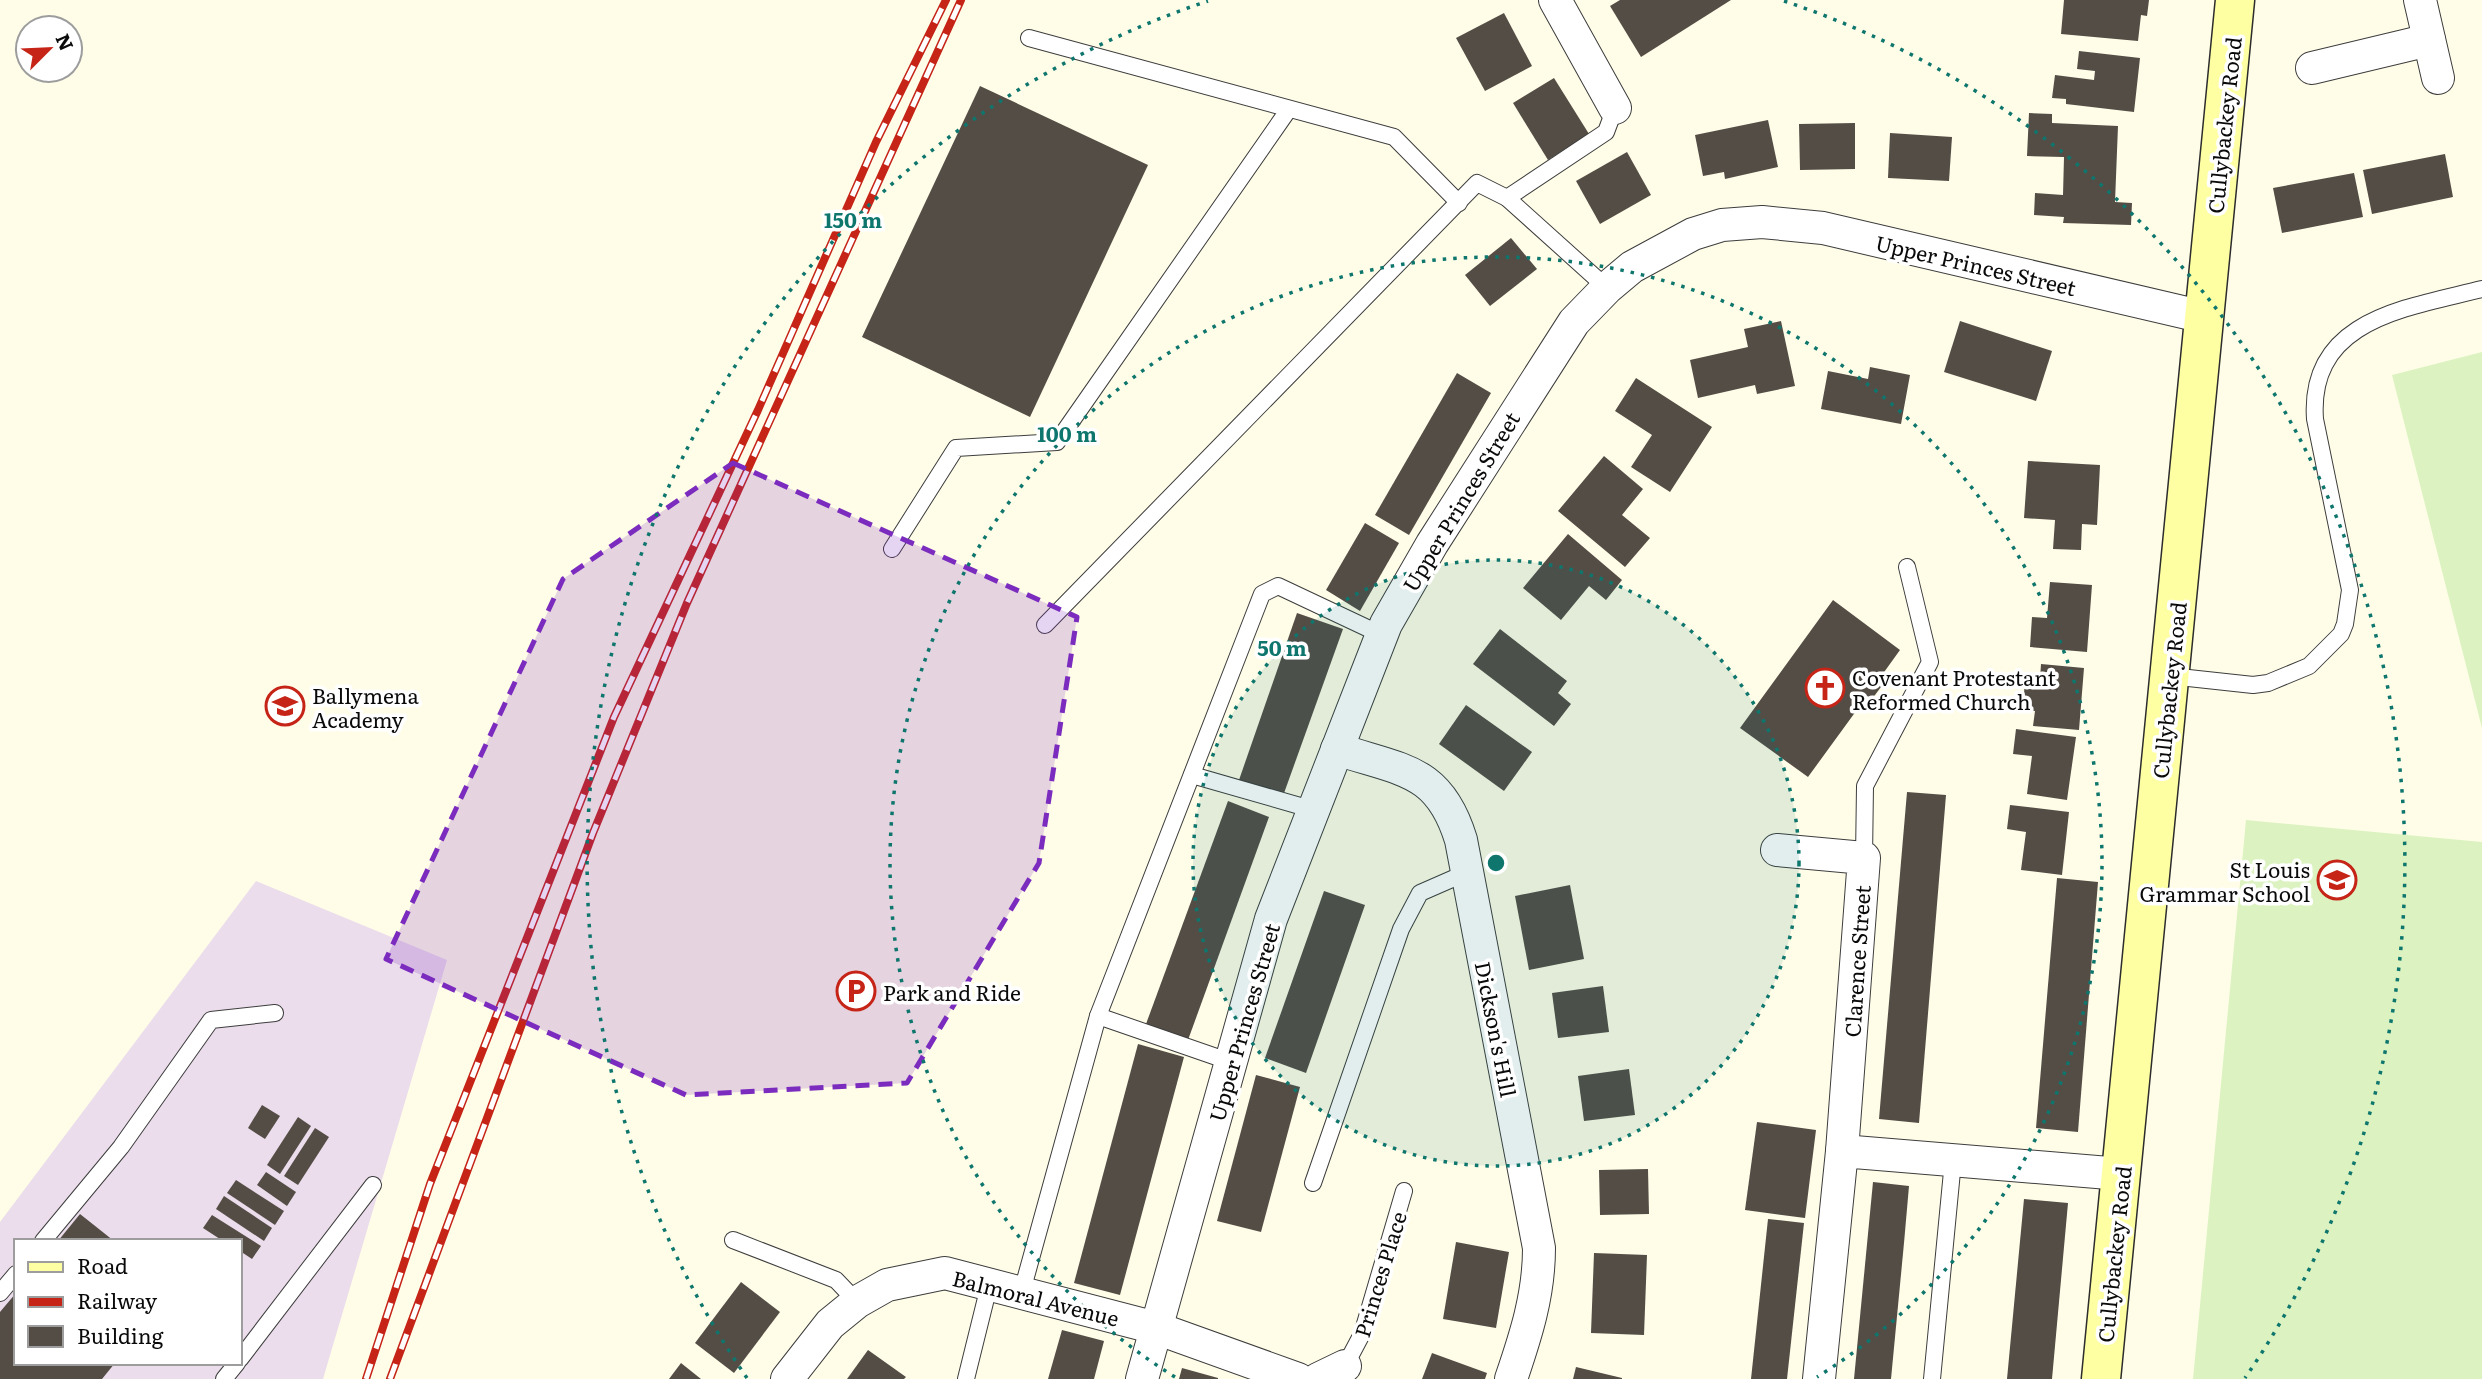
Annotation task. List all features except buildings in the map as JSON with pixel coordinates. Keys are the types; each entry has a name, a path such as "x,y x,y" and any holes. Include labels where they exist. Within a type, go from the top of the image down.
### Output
{"main road":[{"name":"Cullybackey Road","path":"2101,1379 2235,0"}],"street":[{"path":"1555,0 1615,108"},
{"path":"2420,0 2438,78"},
{"path":"2312,68 2429,40"},
{"name":"Upper Princes Street","path":"1142,1379 1271,919 1382,635 1432,544 1535,379 1574,322 1607,288 1632,267 1692,234 1721,225 1762,222 1823,228 2204,317"},
{"name":"Dickson's Hill","path":"1337,749 1420,777 1442,796 1455,818 1468,872 1539,1248 1534,1310 1511,1379"},
{"name":"Clarence Street","path":"1777,850 1864,858 1842,1151 1819,1379"},
{"path":"1842,1151 2120,1174"},
{"name":"Balmoral Avenue","path":"787,1379 830,1324 857,1302 887,1285 946,1273 989,1282 1156,1328"},
{"path":"1156,1328 1298,1379"}],"lane":[{"path":"1029,38 1394,137 1459,203"},
{"path":"1507,198 1606,132 1615,108"},
{"path":"892,549 956,448 1057,442 1289,109"},
{"path":"1045,625 1477,183 1507,198 1607,288"},
{"path":"2170,676 2261,684 2303,670 2334,644 2346,624 2350,590 2315,419 2314,398 2321,370 2333,348 2351,331 2404,309 2482,289"},
{"path":"1864,858 1865,786 1930,662 1907,567"},
{"path":"1022,1291 1098,1016 1262,594 1278,586 1382,635"},
{"path":"1192,775 1314,810"},
{"path":"1313,1183 1401,929 1420,893 1468,872"},
{"path":"45,1239 121,1147 211,1020 275,1013"},
{"path":"1098,1016 1231,1062"},
{"path":"1932,1379 1953,1161"},
{"path":"242,1356 373,1185"},
{"name":"Princes Place","path":"1331,1373 1362,1334 1404,1191"},
{"path":"733,1240 836,1280 857,1302"},
{"path":"0,1293 14,1276"},
{"path":"966,1379 989,1282"}],"highlighted area":[{"path":"733,463 1077,617 1039,863 907,1083 686,1095 386,959 563,579"}],"shaded area":[{"path":"256,881 447,960 323,1379 0,1379 0,1222"}],"green space":[{"path":"2482,352 2482,728 2392,375"},
{"path":"2246,820 2482,842 2482,1379 2193,1379"}],"railway":[{"path":"366,1379 430,1184 614,717 758,410 876,142 946,0"},
{"path":"390,1379 593,833 687,603 961,0"}],"place":[{"name":"Covenant Protestant Reformed Church","path":"1825,688"},
{"name":"Ballymena Academy","path":"285,706"},
{"name":"St Louis Grammar School","path":"2337,880"},
{"name":"Park and Ride","path":"856,991"}]}
